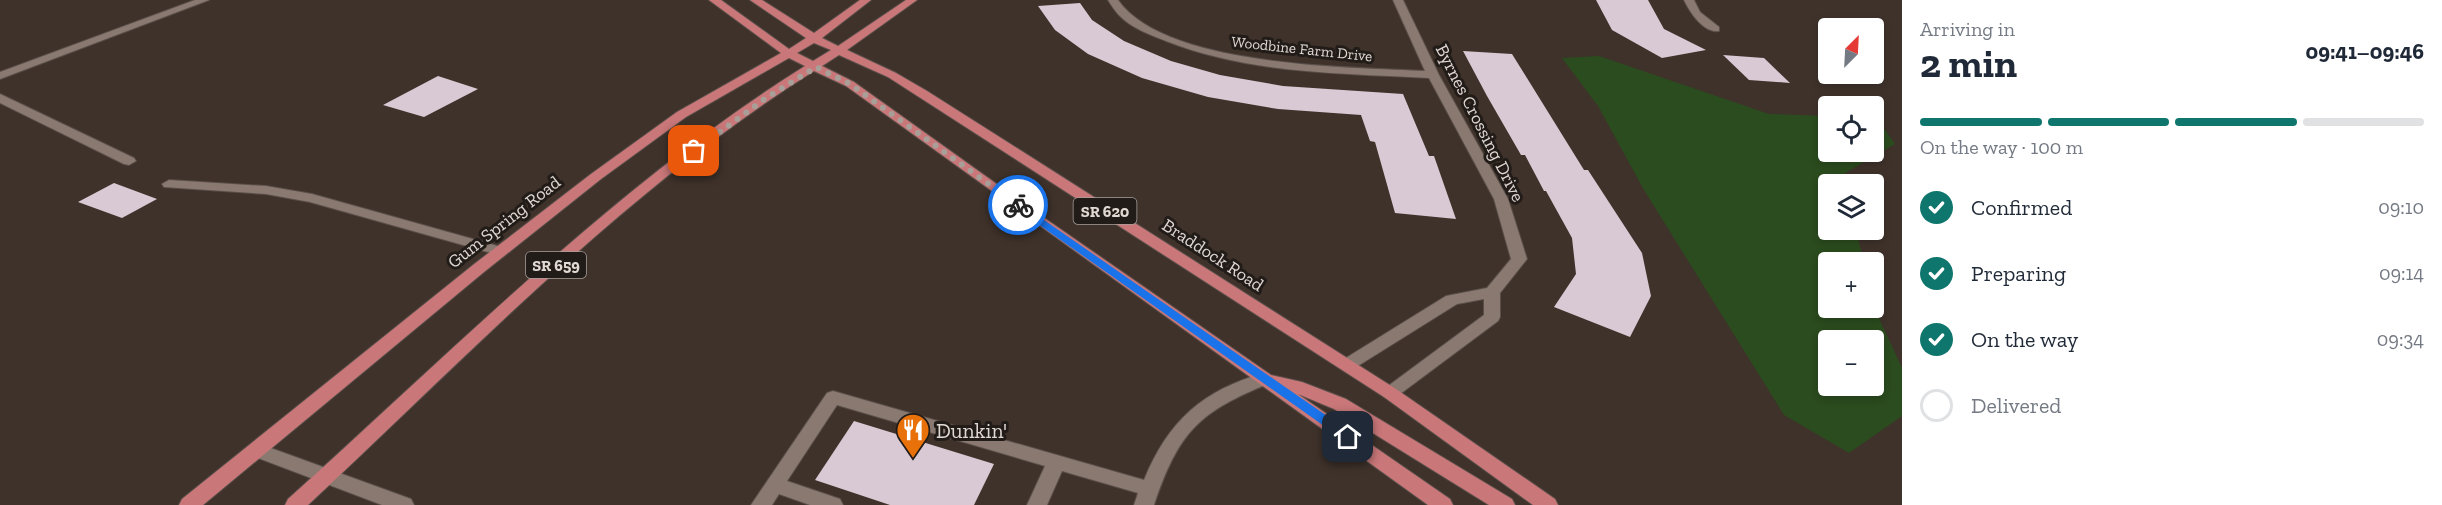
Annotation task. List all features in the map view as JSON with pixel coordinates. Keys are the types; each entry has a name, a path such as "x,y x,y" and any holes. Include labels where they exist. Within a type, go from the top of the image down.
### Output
{"main road":[{"path":"714,0 789,54 816,67"},
{"name":"Braddock Road","path":"755,0 814,39 892,75 923,93 1390,393 1548,505"},
{"name":"Gum Spring Road","path":"189,505 500,251 658,130 814,39 866,0"},
{"name":"SR 659","path":"295,505 591,233 675,165 751,108 869,33 912,0"},
{"name":"SR 620","path":"816,67 850,84 1443,505"},
{"path":"1264,379 1296,386 1340,404 1505,505"}],"street":[{"path":"0,76 204,0"},
{"name":"Woodbine Farm Drive","path":"1113,0 1125,15 1146,29 1175,42 1212,53 1253,62 1433,75"},
{"name":"Byrnes Crossing Drive","path":"1398,0 1433,75 1501,199 1519,259 1492,292"},
{"path":"1689,0 1696,14 1715,29"},
{"path":"0,98 129,161"},
{"path":"169,184 266,190 312,198 500,251"},
{"path":"1347,365 1452,300 1492,292 1492,317 1390,393"},
{"path":"761,505 833,397 1056,462 1146,497 1163,456 1182,429 1201,410 1214,400 1264,379"},
{"path":"256,450 404,505"},
{"path":"1037,505 1056,462"},
{"path":"775,485 833,505"}],"green space":[{"path":"1599,56 1769,114 1818,116 1818,162 1864,162 1844,174 1818,174 1818,240 1858,240 1862,252 1818,252 1818,318 1879,318 1902,368 1902,416 1849,453 1784,415 1644,190 1598,106 1562,58"},
{"path":"1884,128 1895,144 1884,150"}],"building":[{"path":"1596,0 1648,0 1664,29 1706,50 1662,58 1612,30"},
{"path":"1080,3 1092,20 1124,41 1171,61 1220,75 1283,86 1403,94 1429,156 1434,156 1456,219 1395,213 1375,142 1370,141 1361,115 1278,109 1208,97 1142,78 1088,54 1055,30 1038,6"},
{"path":"1463,51 1512,54 1584,170 1588,170 1642,253 1651,296 1630,337 1554,307 1576,274 1572,238 1525,155 1521,155"},
{"path":"1723,55 1764,58 1790,83 1749,80"},
{"path":"438,76 478,89 424,117 383,105"},
{"path":"114,183 157,199 122,218 78,202"},
{"path":"854,421 994,464 974,505 890,505 815,480"}],"way so far":[{"path":"694,151 751,108 792,80 816,67 850,84 1018,205"}],"place":[{"name":"Dunkin'","path":"913,459"}],"route":[{"path":"1018,205 1348,437"}]}
